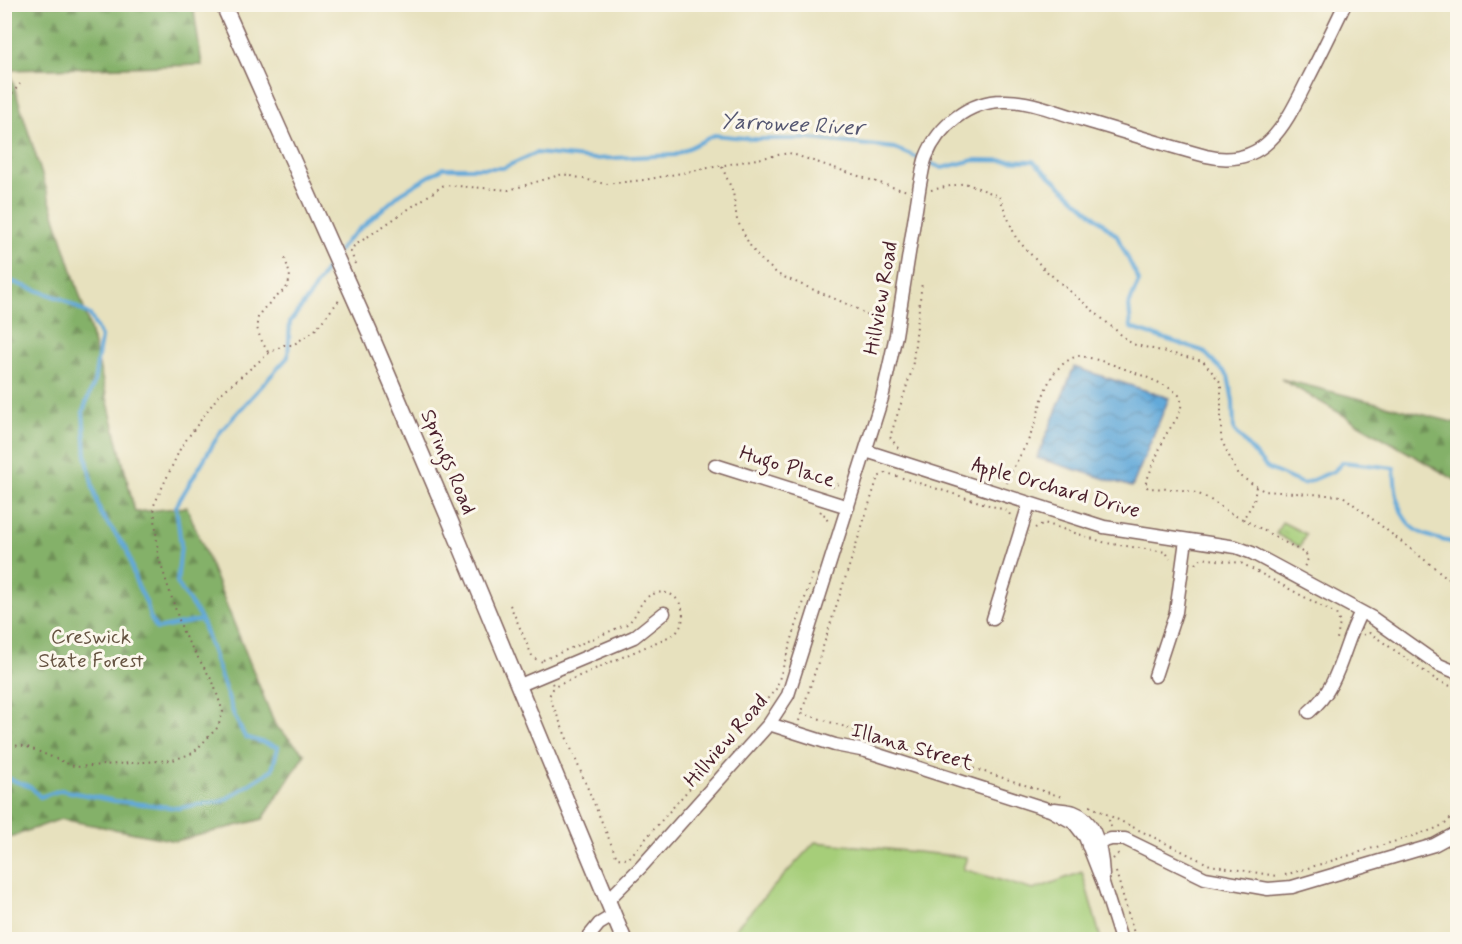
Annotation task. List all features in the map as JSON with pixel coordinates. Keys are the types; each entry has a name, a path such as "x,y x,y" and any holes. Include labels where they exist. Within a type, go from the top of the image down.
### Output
{"street":[{"name":"Springs Road","path":"224,4 330,243 520,686 624,939"},
{"name":"Hillview Road","path":"608,900 641,867 769,724 784,703 882,398 907,273 919,188 926,159 939,134 953,120 980,105 1003,100 1033,105 1206,156 1228,159 1246,155 1268,143 1284,126 1345,4"},
{"name":"Apple Orchard Drive","path":"866,451 1104,527 1236,548 1252,553 1360,612 1440,665 1458,673"},
{"name":"Hugo Place","path":"715,465 848,507"},
{"path":"993,619 1029,504"},
{"path":"1155,676 1176,612 1186,540"},
{"path":"1309,712 1330,690 1360,612"},
{"path":"520,686 634,637 664,613"},
{"name":"Illana Street","path":"769,724 835,745 867,751 1044,808 1071,811 1080,815 1092,827 1093,844 1103,883 1121,939"},
{"path":"1093,844 1115,839 1129,840 1205,878 1275,889 1299,885 1434,845 1458,832"},
{"path":"586,939 599,924 614,915"}],"path":[{"path":"4,103 20,84"},
{"path":"357,272 351,252 354,246 444,186 509,190 563,174 605,184 644,180 789,153 895,188 965,183 999,196 1016,238 1044,269 1131,344 1203,361 1221,383 1221,439 1238,475 1264,491 1343,496 1458,586"},
{"path":"721,166 733,192 737,220 758,257 784,278 840,299 864,312 880,324 884,334"},
{"path":"269,353 258,333 257,319 266,306 283,292 290,282 285,258"},
{"path":"890,474 898,447 890,437 912,370 922,282"},
{"path":"4,745 25,746 76,767 173,760 193,753 218,727 223,712 213,682 184,635 158,556 154,504 181,447 219,395 269,353 284,345 293,345 315,330 344,295 351,292"},
{"path":"1003,495 1016,460 1030,436 1048,385 1062,364 1074,357 1108,363 1176,390 1180,397 1180,407 1175,422 1166,434 1144,485 1148,488 1181,490 1204,496 1231,515 1243,519 1306,554 1308,559 1302,570"},
{"path":"795,732 878,477 886,472 1008,511 1012,519 1010,525 1021,529 1033,532 1035,527 1044,523 1106,543 1166,552 1171,560 1170,568 1194,572 1196,563 1202,558 1241,563 1336,614 1340,623 1335,639 1347,642"},
{"path":"825,534 829,522 825,515 820,513 828,486 834,487 842,483 844,477"},
{"path":"1243,519 1254,502 1256,486"},
{"path":"551,680 554,687 549,696 617,858 628,859 776,689 815,567"},
{"path":"510,605 532,658 543,660 545,667"},
{"path":"1363,636 1370,633 1438,681 1458,689"},
{"path":"802,713 1062,797"},
{"path":"1084,804 1210,865 1280,876 1432,830 1445,824 1458,811"},
{"path":"1111,816 1109,821 1119,854 1112,860"},
{"path":"1115,870 1136,939"}],"green space":[{"name":"Creswick State Forest","path":"4,5 193,5 202,65 9,70 89,325 135,512 187,507 275,725 305,754 263,819 176,841 61,819 5,839"},
{"path":"1281,379 1457,423 1457,481"},
{"path":"1282,522 1306,534 1300,547 1276,534"},
{"path":"815,842 967,857 963,869 1033,890 1082,872 1101,939 719,939 729,935"}],"water":[{"path":"1074,367 1169,398 1132,487 1037,458"}],"waterway":[{"name":"Yarrowee River","path":"339,251 347,240 401,193 443,168 503,168 536,153 594,159 675,155 714,135 755,139 812,139 894,148 942,168 974,160 1033,161 1117,236 1139,281 1129,305 1131,328 1203,351 1228,376 1233,401 1234,430 1267,468 1303,484 1334,471 1343,462 1394,468 1398,500 1407,522 1426,535 1458,543"},
{"name":"Yarrowee River","path":"4,777 31,787 40,797 61,790 115,801 178,808 223,801 272,770 278,747 245,737 234,715 201,619 177,583 181,545 176,506 221,431 288,357 290,322 332,260"},
{"path":"4,279 62,299 90,315 101,337 94,383 83,411 86,455 101,514 127,550 136,582 157,629 201,620"}]}
